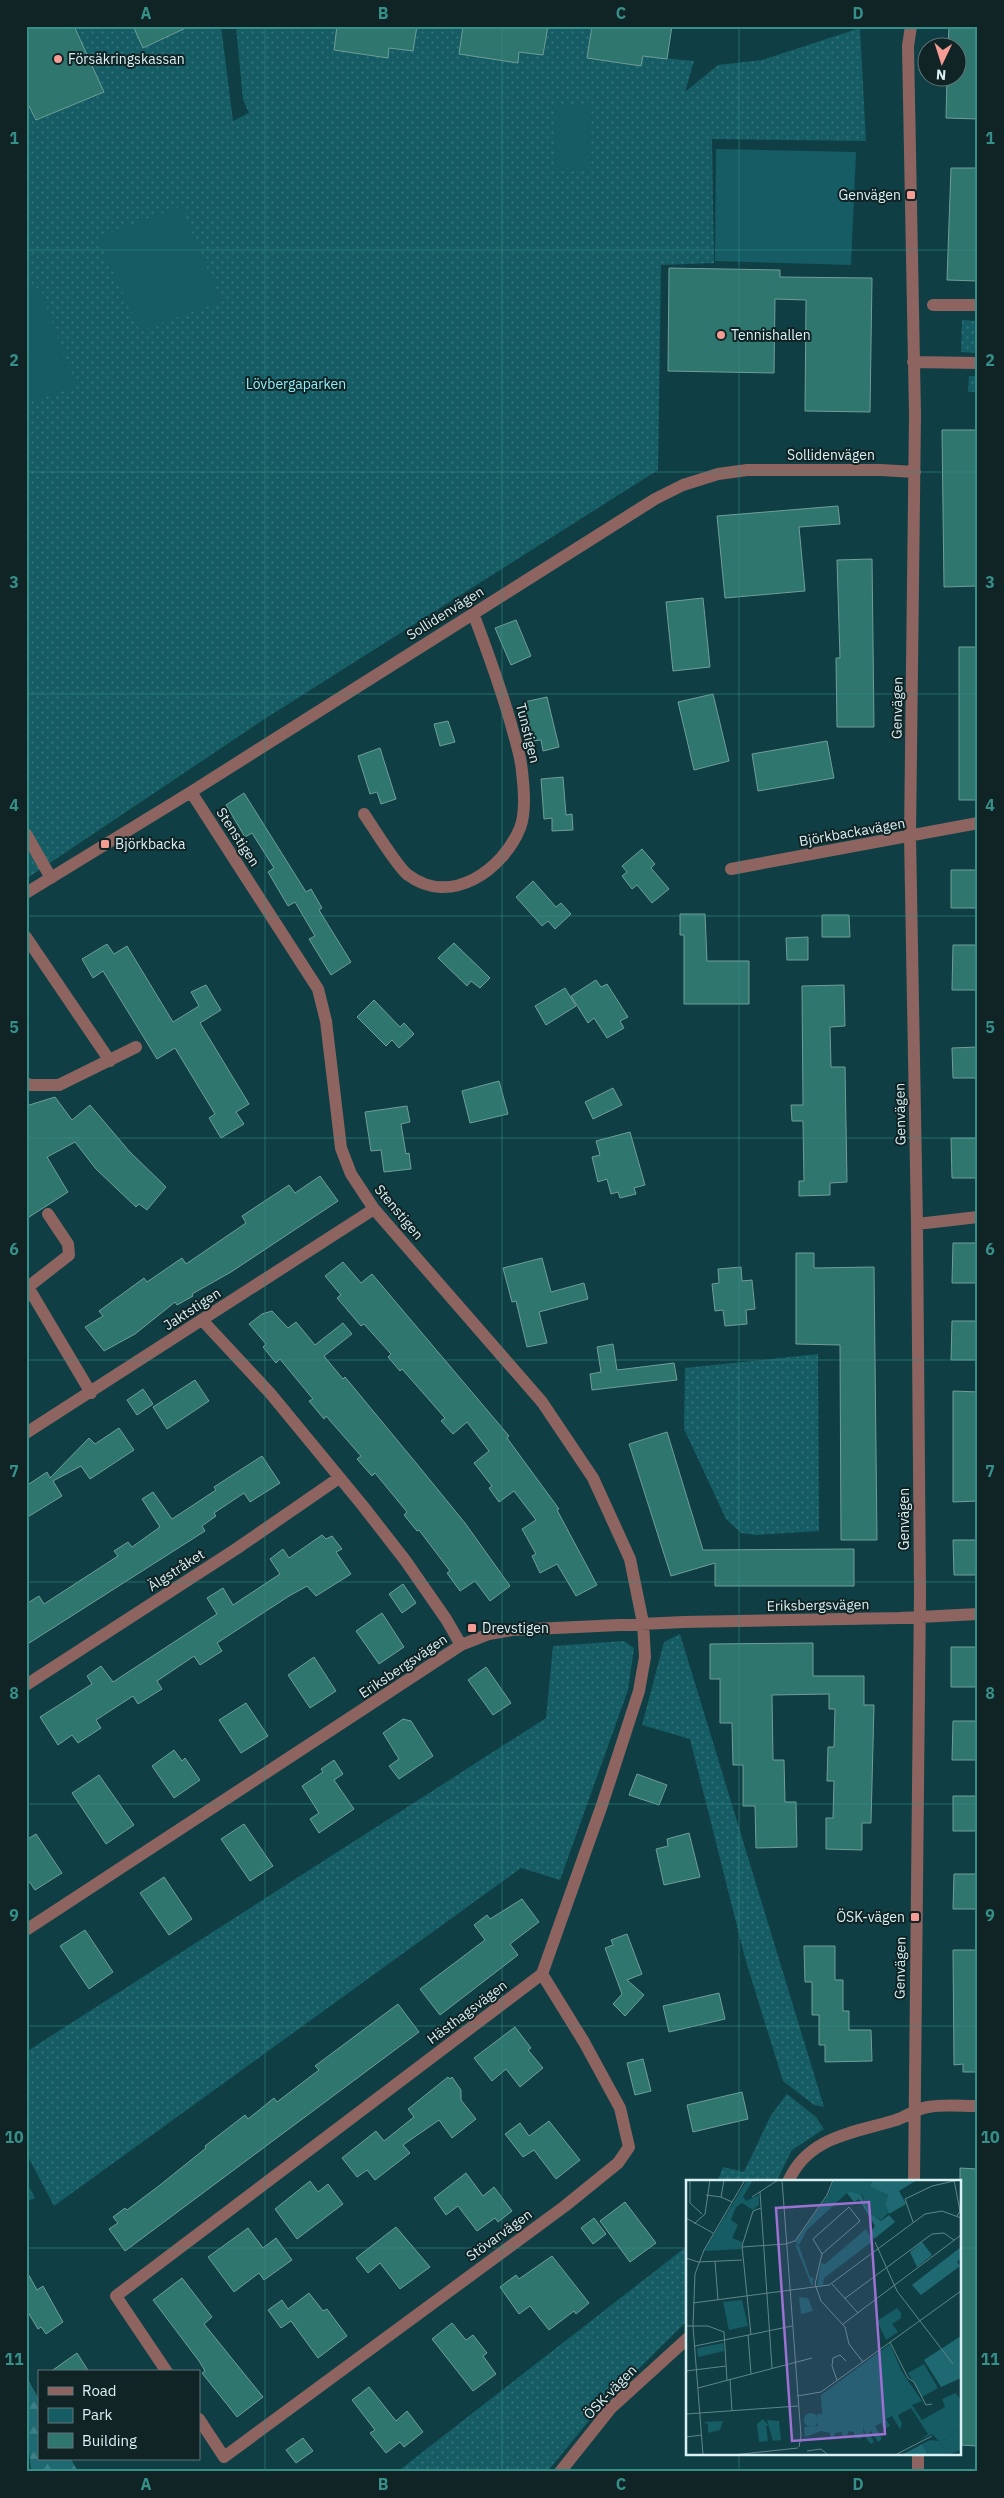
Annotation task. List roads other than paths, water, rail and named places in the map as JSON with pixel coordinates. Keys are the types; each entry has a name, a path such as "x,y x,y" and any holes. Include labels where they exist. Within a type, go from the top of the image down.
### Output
{"street":[{"name":"Genvägen","path":"904,26 908,46"},
{"name":"Genvägen","path":"911,26 908,46 915,472 910,836 917,1224 919,1618 914,2180"},
{"path":"933,305 978,305"},
{"path":"913,362 978,363"},
{"name":"Sollidenvägen","path":"26,893 191,792 654,499 683,485 718,474 746,470 881,470 915,472"},
{"name":"Tunstigen","path":"364,814 407,875 425,884 444,887 469,882 488,872 506,855 521,827 522,772 499,680 473,613"},
{"name":"Stenstigen","path":"191,792 318,989 326,1021 341,1148 352,1174 374,1209 542,1402 578,1454 593,1478 630,1559 643,1623"},
{"name":"Björkbackavägen","path":"731,869 978,824"},
{"path":"26,834 50,878"},
{"path":"28,946 110,1061"},
{"path":"26,1083 30,1085 59,1085 136,1047"},
{"name":"Jaktstigen","path":"26,1433 91,1393 374,1209"},
{"path":"48,1214 68,1244 69,1255 28,1287 91,1393"},
{"path":"917,1224 978,1217"},
{"path":"202,1320 270,1393 405,1560 446,1619 461,1646"},
{"name":"Älgstråket","path":"26,1684 236,1549 339,1478"},
{"name":"Eriksbergsvägen","path":"26,1930 461,1646 489,1634 512,1630 643,1623 919,1618 978,1614"},
{"path":"542,1974 602,1805 639,1691 645,1657 643,1623"},
{"name":"Hästhagsvägen","path":"166,2370 116,2296 542,1974"},
{"name":"Stövarvägen","path":"200,2421 224,2457 565,2206 618,2163 629,2147 620,2108 584,2042 542,1974"},
{"path":"789,2180 794,2170 809,2152 827,2140 898,2119 929,2106 978,2106"},
{"name":"ÖSK-vägen","path":"560,2472 612,2408 686,2340"},
{"path":"918,2456 918,2472"}],"place":[{"name":"Försäkringskassan","path":"58,59"},
{"name":"Genvägen","path":"911,195"},
{"name":"Tennishallen","path":"721,335"},
{"name":"Björkbacka","path":"105,844"},
{"name":"Drevstigen","path":"472,1628"},
{"name":"ÖSK-vägen","path":"915,1917"}],"park label":[{"name":"Lövbergaparken","path":"296,384"}]}
